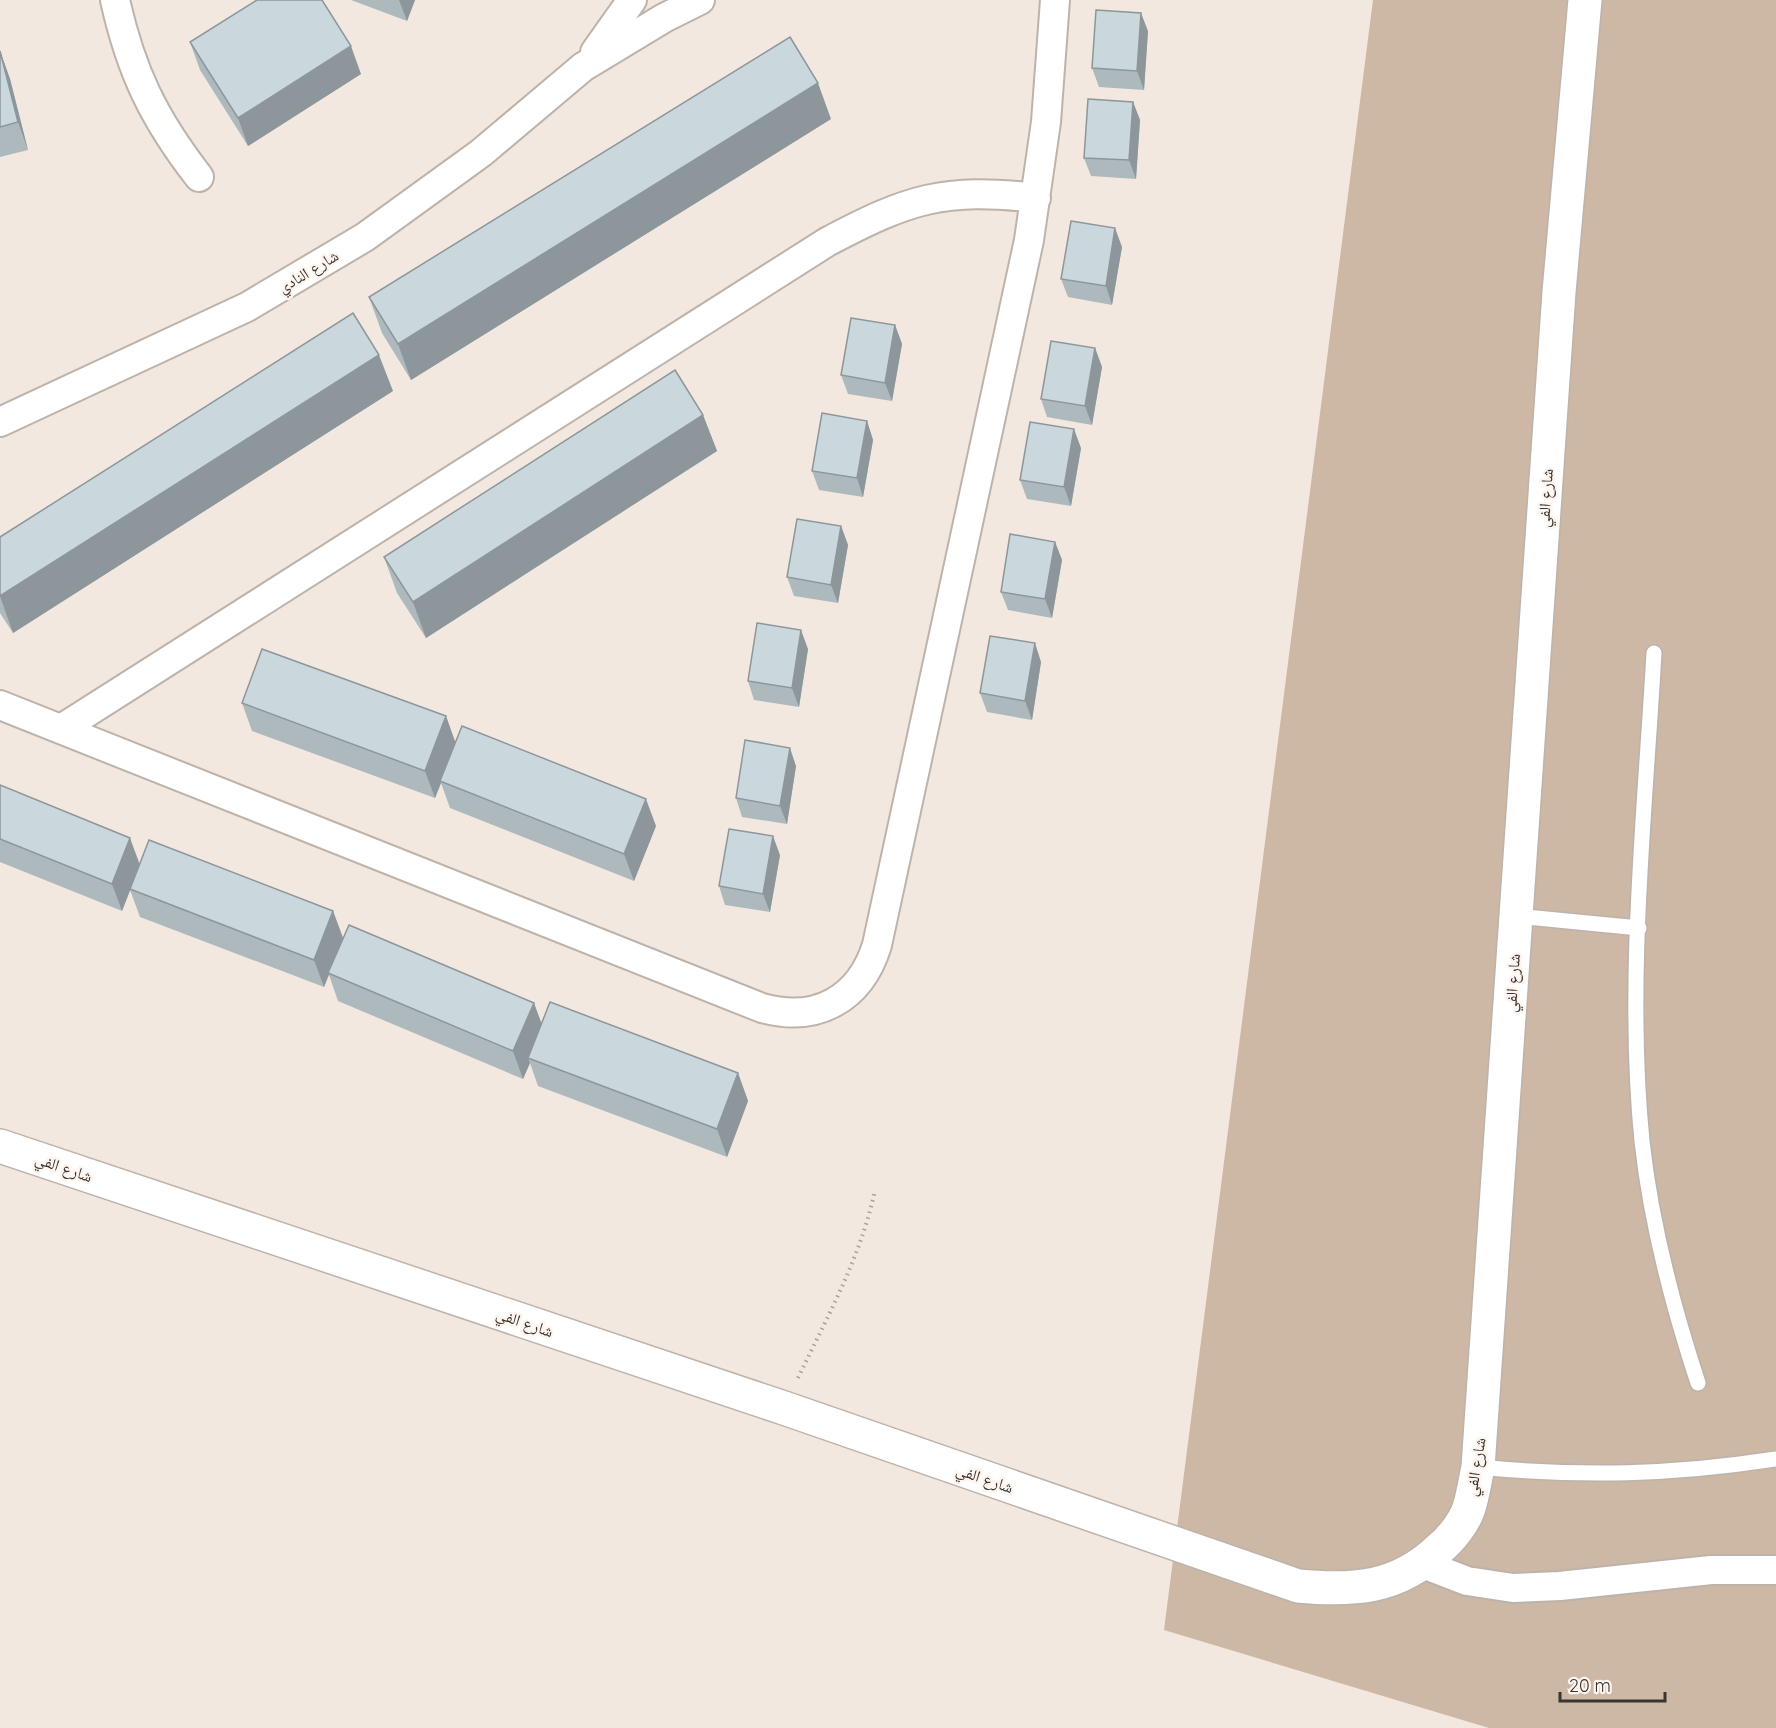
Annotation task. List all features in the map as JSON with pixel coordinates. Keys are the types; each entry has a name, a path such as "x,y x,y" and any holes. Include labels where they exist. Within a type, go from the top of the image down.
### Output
{"street":[{"path":"116,0 127,49 145,95 169,138 199,177"},
{"name":"شارع النادي","path":"583,67 632,0"},
{"name":"شارع النادي","path":"0,422 247,307 365,237 481,153 583,67 664,18 700,0"},
{"path":"0,705 762,1008 783,1014 805,1013 825,1008 844,996 872,963 877,945 1036,198 1046,122 1055,0"},
{"name":"شارع الفي","path":"0,1146 784,1408 1298,1586 1340,1590 1383,1584 1423,1564 1449,1540 1468,1510 1478,1467 1559,292 1585,0"},
{"path":"61,729 827,242 895,208 927,198 960,193 993,193 1036,198"},
{"path":"1423,1564 1467,1581 1513,1588 1711,1570 1776,1570"}],"lane":[{"path":"1654,653 1639,928 1637,1049 1642,1141 1663,1264 1698,1383"},
{"path":"1517,916 1639,928"},
{"path":"1478,1467 1555,1474 1632,1475 1710,1469 1776,1459"}],"path":[{"path":"784,1408 857,1253 868,1222 875,1190"}],"shaded area":[{"path":"1373,0 1776,0 1776,1728 1489,1728 1164,1630"}],"building":[{"path":"257,0 322,0 351,46 238,118 190,42"},
{"path":"1096,10 1141,13 1137,71 1092,68"},
{"path":"790,37 818,83 398,344 369,297"},
{"path":"0,51 18,122 0,127"},
{"path":"1088,99 1133,102 1129,160 1084,158"},
{"path":"1071,221 1115,228 1106,286 1061,279"},
{"path":"353,313 379,355 0,596 0,537"},
{"path":"851,318 895,325 885,383 841,375"},
{"path":"1051,341 1095,348 1085,406 1041,399"},
{"path":"675,370 703,415 413,602 384,557"},
{"path":"822,413 867,421 857,478 812,471"},
{"path":"1030,422 1074,429 1064,487 1020,480"},
{"path":"797,519 841,526 831,585 787,577"},
{"path":"1010,534 1055,542 1045,599 1001,592"},
{"path":"757,623 801,630 792,688 748,681"},
{"path":"990,636 1035,643 1025,701 980,693"},
{"path":"262,649 446,716 425,771 242,703"},
{"path":"462,726 646,799 624,854 440,781"},
{"path":"745,740 790,748 780,806 736,798"},
{"path":"0,785 130,838 112,884 0,839"},
{"path":"729,829 773,836 763,894 719,886"},
{"path":"149,840 333,911 314,960 130,889"},
{"path":"349,925 534,1003 513,1051 328,973"},
{"path":"550,1002 738,1073 717,1129 528,1058"}]}
